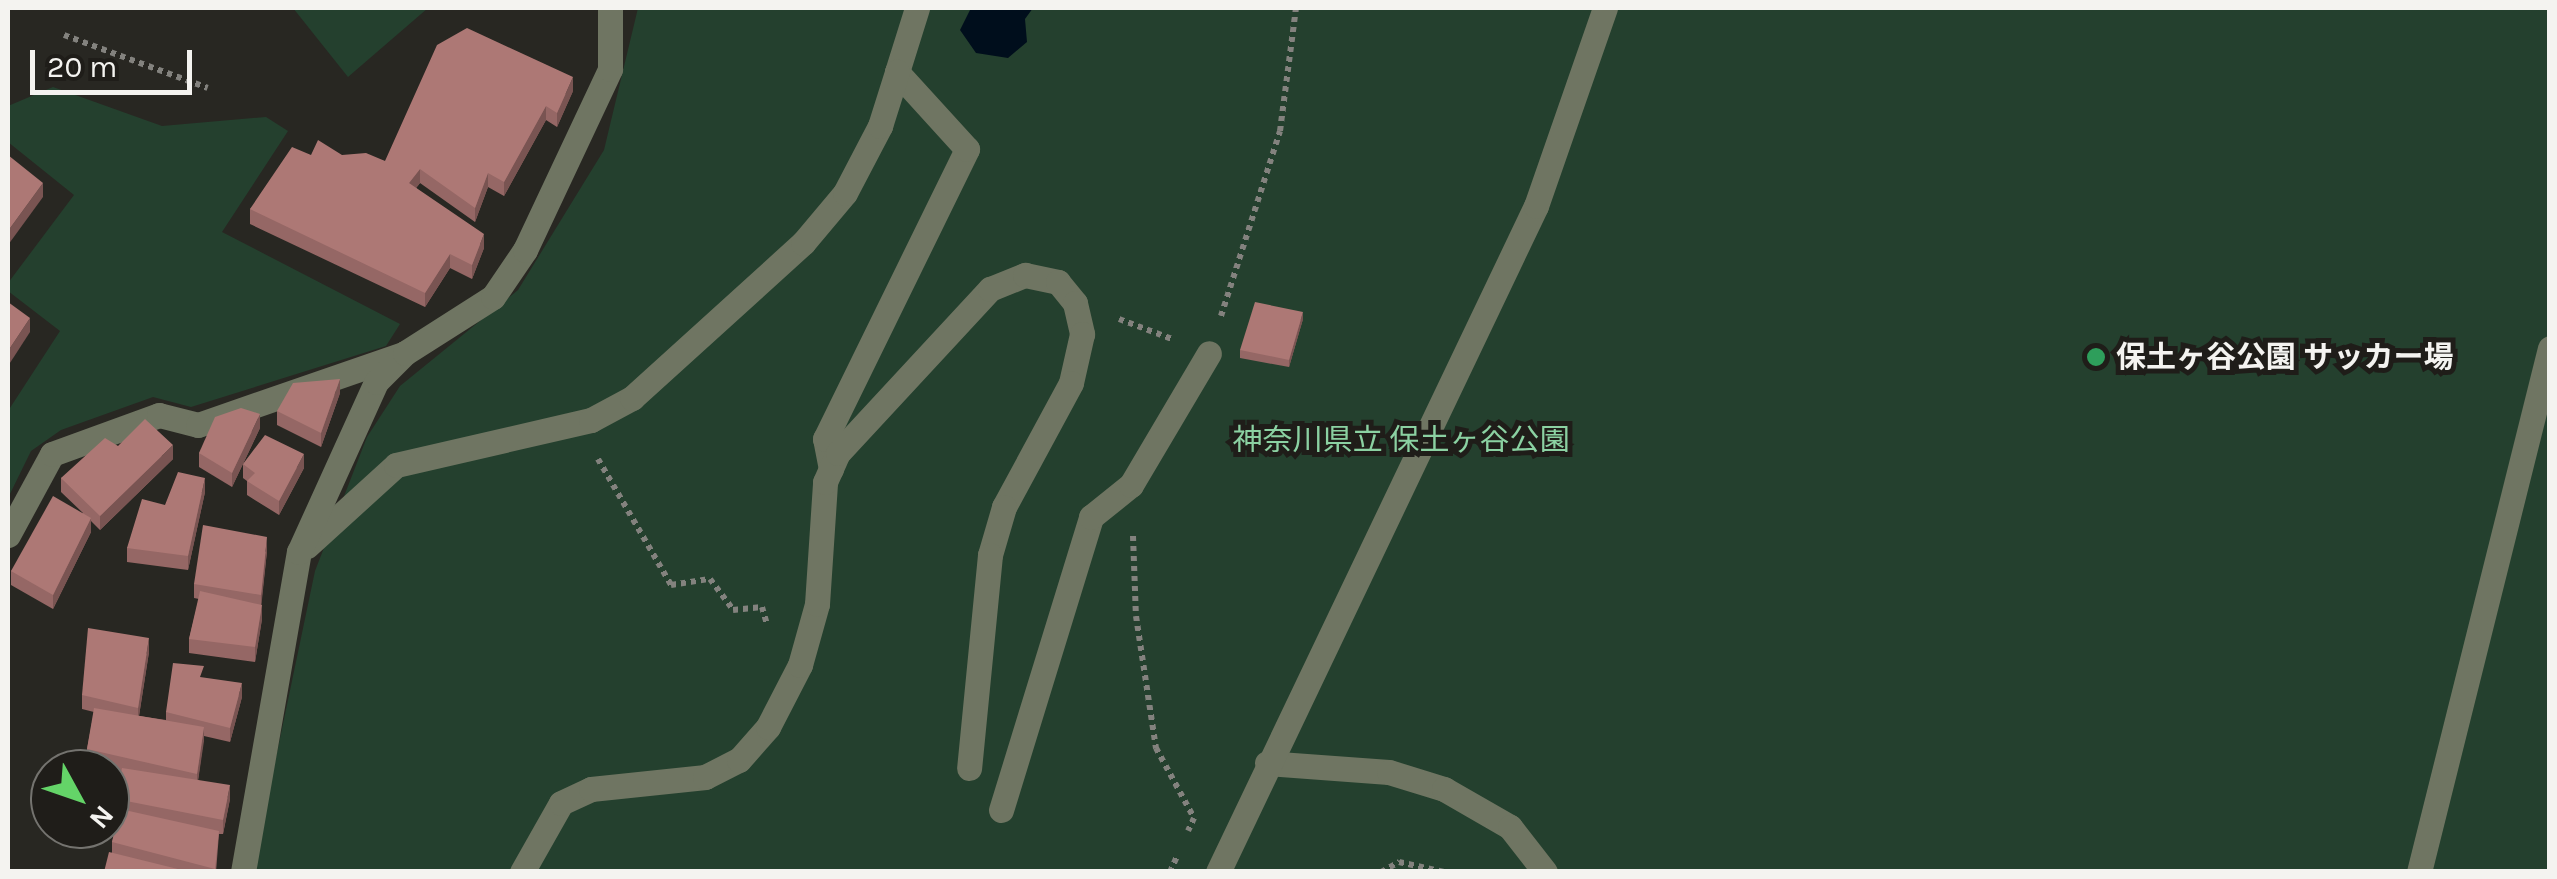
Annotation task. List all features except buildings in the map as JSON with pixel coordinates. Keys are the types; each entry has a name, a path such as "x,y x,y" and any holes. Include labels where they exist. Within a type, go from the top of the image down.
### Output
{"street":[{"path":"242,872 299,552 376,382 405,353 493,298 526,250 610,69 610,8"},
{"path":"299,552 396,466 577,423 632,398 803,243 845,192 880,126 917,8"},
{"path":"1218,872 1536,206 1605,8"},
{"path":"831,469 825,439 967,150 897,72"},
{"path":"522,872 561,803 591,789 705,777 739,760 768,727 800,665 817,604 820,516 831,469 854,433 990,289 1025,275 1058,282 1075,303 1082,334 1071,383 1004,507 990,555 970,768"},
{"path":"2419,872 2550,348"},
{"path":"8,536 52,454 158,415 198,425 338,371 405,353"},
{"path":"1001,810 1092,517 1131,485 1209,353"},
{"path":"1267,763 1389,772 1444,789 1510,828 1545,872"}],"path":[{"path":"1075,303 1209,353 1280,131 1296,8"},
{"path":"64,35 208,88"},
{"path":"577,423 671,586 710,578 732,610"},
{"path":"1131,485 1136,616 1156,748 1194,818"},
{"path":"1381,872 1399,862 1444,872"}],"green space":[{"path":"293,8 428,8 348,77"},
{"name":"神奈川県立 保土ヶ谷公園","path":"638,8 2549,8 2549,871 252,872 315,571 367,437 400,386 518,290 604,150"},
{"path":"53,87 162,126 266,117 288,131 222,232 400,324 386,346 191,407 153,397 61,430 31,451 8,498 8,411 60,331 8,291 8,283 74,195 8,142 8,106"}],"water":[{"path":"971,8 1033,8 1025,19 1027,42 1008,58 976,53 960,30"}],"place":[{"name":"保土ヶ谷公園 サッカー場","path":"2096,357"}]}
